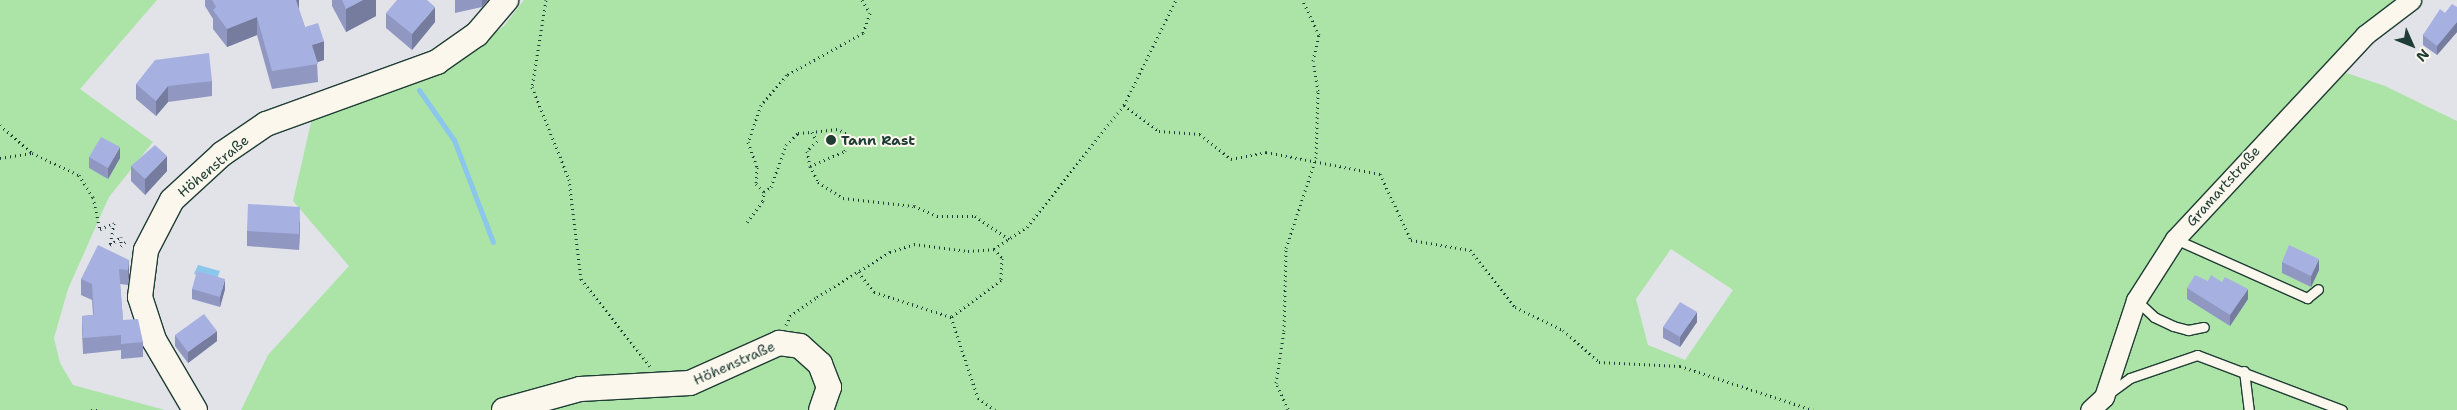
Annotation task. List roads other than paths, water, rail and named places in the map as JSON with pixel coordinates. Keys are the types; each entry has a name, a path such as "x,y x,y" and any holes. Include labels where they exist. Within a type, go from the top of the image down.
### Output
{"street":[{"name":"Höhenstraße","path":"195,410 160,353 143,309 141,272 151,236 172,200 246,137 308,106 437,62 477,34 506,0"},
{"name":"Gramartstraße","path":"2090,410 2104,396 2136,300 2175,240 2358,42 2410,0"},
{"name":"Höhenstraße","path":"504,410 580,389 667,386 702,379 779,342 800,346 820,364 829,387 821,410"}],"lane":[{"path":"2175,240 2307,298 2318,289"},
{"path":"2136,300 2154,317 2173,326 2188,330 2204,327"},
{"path":"2104,396 2130,378 2188,356 2208,356 2342,410"},
{"path":"2244,371 2249,410"}],"water":[{"path":"198,265 220,271 216,281 194,274"}],"waterway":[{"path":"419,90 454,140 493,242"}],"place":[{"name":"Tann Rast","path":"831,140"}]}
